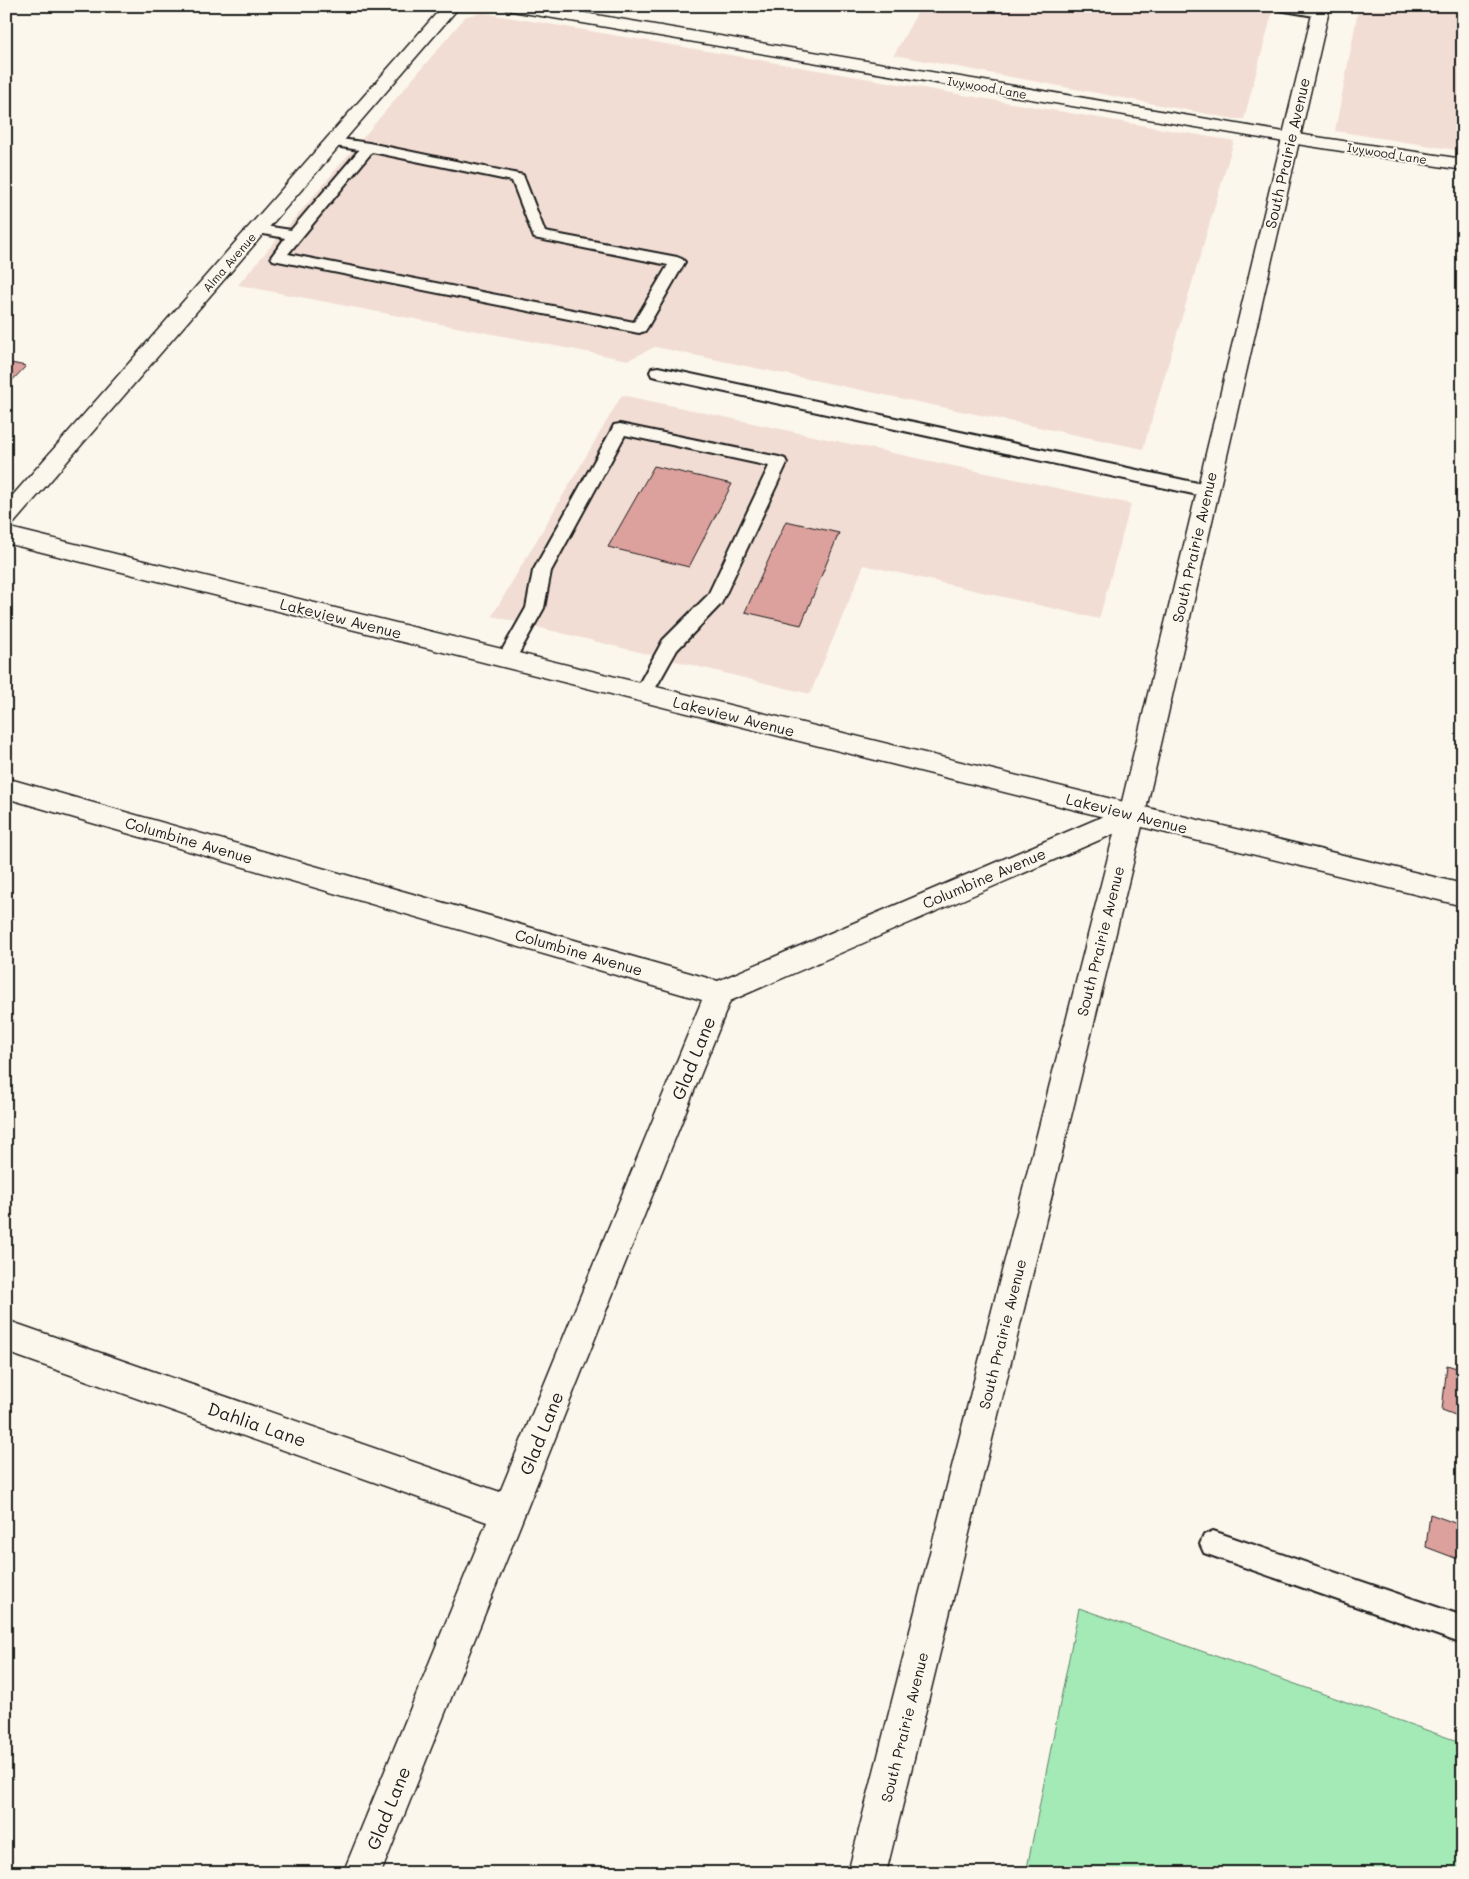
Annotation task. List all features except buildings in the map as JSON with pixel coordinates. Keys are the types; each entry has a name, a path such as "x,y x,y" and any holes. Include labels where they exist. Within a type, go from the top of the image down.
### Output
{"street":[{"name":"Alma Avenue","path":"6,518 452,6"},
{"name":"Ivywood Lane","path":"512,6 1290,138 1463,165"},
{"name":"South Prairie Avenue","path":"867,1873 1132,814 1321,9"},
{"name":"Lakeview Avenue","path":"6,535 1463,895"},
{"name":"Columbine Avenue","path":"6,788 719,993 1132,814"},
{"name":"Glad Lane","path":"362,1873 719,993"},
{"name":"Dahlia Lane","path":"6,1336 508,1512"}],"lane":[{"path":"1279,6 1321,9"},
{"path":"334,142 369,147 518,178 539,235 677,262 639,328 278,257 369,147"},
{"path":"258,230 295,235"},
{"path":"658,372 1207,491"},
{"path":"506,659 535,608 542,571 620,429 779,463 715,599 670,645 644,693"},
{"path":"1213,1544 1463,1630"}],"shaded area":[{"path":"921,6 1274,6 1244,119 1234,119 894,55"},
{"path":"1359,6 1463,6 1463,151 1335,131"},
{"path":"484,13 1234,141 1143,449 655,347 628,360 238,285 466,16"},
{"path":"622,395 1131,504 1099,619 864,565 810,694 492,616"}],"green space":[{"path":"1079,1608 1463,1743 1463,1873 1026,1873"}]}
